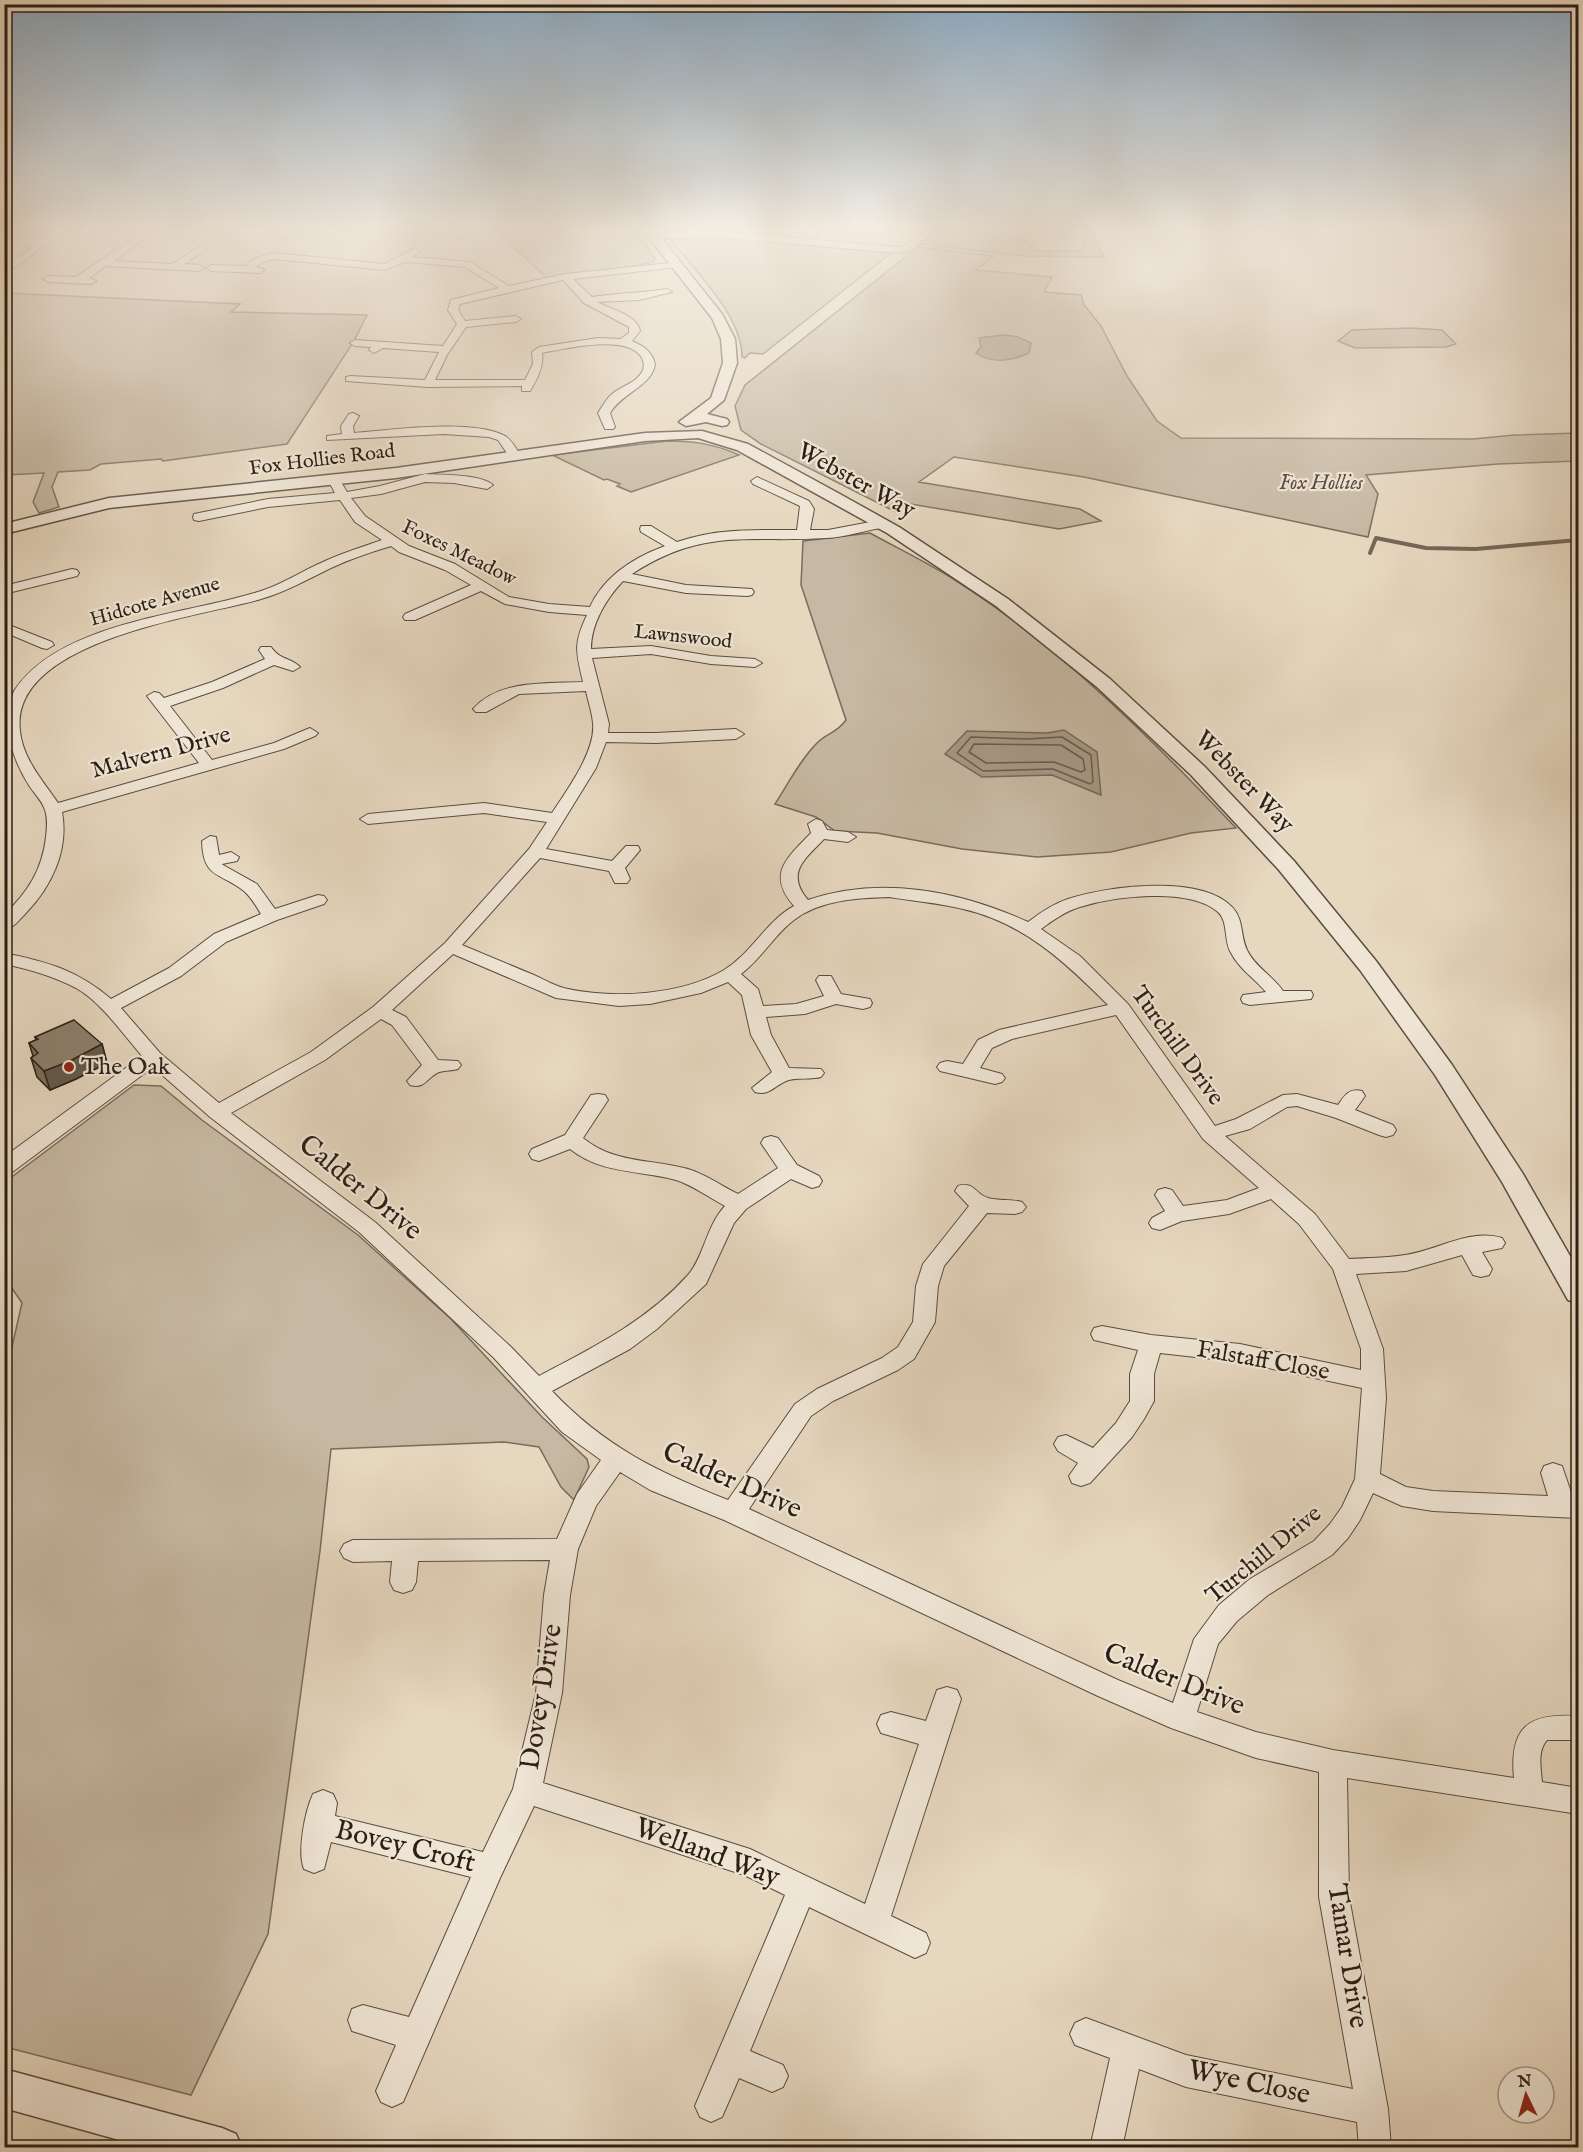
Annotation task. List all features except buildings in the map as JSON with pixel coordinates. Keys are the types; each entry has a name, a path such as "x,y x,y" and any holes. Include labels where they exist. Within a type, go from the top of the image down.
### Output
{"street":[{"path":"428,384 460,330"},
{"path":"623,342 632,336 635,330"},
{"path":"686,422 706,418 724,424 724,430 699,435 683,430 686,422 717,400 730,363 728,339 724,330"},
{"path":"350,379 371,384 528,386 538,364 537,352 543,349 597,342 623,342 643,351 650,364 637,383 613,399 604,413 607,424 622,419"},
{"path":"355,343 377,347 447,349"},
{"name":"Webster Way","path":"717,400 724,424 737,444"},
{"path":"348,436 347,426 353,416"},
{"name":"Fox Hollies Road","path":"645,437 686,422"},
{"path":"331,438 444,430 472,431 502,438 515,456"},
{"name":"Webster Way","path":"699,435 737,444 881,524 997,599 1108,686 1224,795 1281,858 1381,980 1442,1066 1499,1154 1578,1293"},
{"name":"Fox Hollies Road","path":"4,529 109,503 334,480 645,437 699,435"},
{"path":"185,515 198,520 268,503 381,490 425,478 454,479 488,486"},
{"name":"Foxes Meadow","path":"334,480 360,519 390,542 421,557 450,567 514,602 593,611"},
{"path":"757,481 805,504 808,509 803,534"},
{"path":"771,488 785,483"},
{"path":"217,1112 318,1056 380,1011 451,946 536,852 588,768 600,737 601,724 584,654 584,636 593,611 606,589 620,576 652,555 675,546 720,536 842,532 881,524"},
{"path":"646,529 675,546"},
{"name":"Hidcote Avenue","path":"53,808 10,754 10,719 20,692 44,669 73,650 122,629 263,595 344,557 390,542"},
{"path":"4,590 47,584 72,573"},
{"path":"620,576 686,589 731,587 747,592"},
{"path":"410,612 481,586"},
{"path":"4,627 44,643 25,649"},
{"name":"Lawnswood","path":"584,654 651,650 748,659"},
{"path":"208,765 156,699 237,679 270,655 293,667"},
{"path":"481,709 508,693 515,685 593,686"},
{"name":"Malvern Drive","path":"53,808 208,765 288,750 310,733"},
{"path":"600,737 714,742 736,734"},
{"path":"4,925 31,898 48,872 54,850 53,808"},
{"path":"368,819 403,809 484,808 556,818"},
{"path":"805,907 792,894 788,882 788,873 792,865 818,829 848,837"},
{"path":"210,842 213,861 227,877 251,888 271,916"},
{"path":"536,852 618,873 632,850"},
{"path":"213,861 231,857"},
{"path":"1029,928 1050,914 1077,902 1169,891 1202,896 1226,909 1233,921 1239,953 1271,985 1278,997"},
{"name":"Turchill Drive","path":"451,946 563,994 619,1000 673,994 701,987 730,974 751,958 787,916 805,907 831,898 858,893 916,895 965,904 1029,928 1052,942 1074,960 1121,1008 1210,1134 1307,1219 1343,1267 1372,1349 1374,1382 1367,1479 1340,1531 1323,1548 1258,1587 1228,1613 1207,1638 1182,1719"},
{"path":"110,1007 175,972 220,938 271,916 318,900"},
{"name":"Calder Drive","path":"4,958 44,967 84,985 110,1007 153,1056 217,1112 368,1227 502,1352 570,1425 616,1458 658,1483 734,1513 1108,1688 1182,1719 1256,1745 1332,1763 1578,1801"},
{"path":"730,974 751,993 761,1035 783,1074"},
{"path":"825,980 834,998"},
{"path":"1250,999 1304,995"},
{"path":"756,1012 805,1010 834,998 863,1003"},
{"path":"968,1072 985,1044 1006,1034 1121,1008"},
{"path":"380,1011 399,1021 442,1066 417,1081"},
{"path":"4,1168 153,1056"},
{"path":"947,1067 995,1078"},
{"path":"762,1088 783,1074 814,1073"},
{"path":"1343,1113 1355,1096"},
{"path":"539,1154 572,1140 598,1100"},
{"path":"1210,1134 1243,1124 1283,1101 1303,1101 1343,1113 1386,1130"},
{"path":"572,1140 584,1152 599,1159 682,1174 740,1204"},
{"path":"771,1143 790,1170 812,1181"},
{"path":"535,1389 622,1343 649,1323 698,1278 725,1219 740,1204 790,1170"},
{"path":"1165,1195 1168,1219 1229,1207 1276,1190"},
{"path":"734,1513 803,1410 825,1395 890,1364 906,1353 924,1322 927,1286 934,1264 973,1198 1015,1207"},
{"path":"1343,1267 1406,1263 1467,1246 1494,1243"},
{"path":"1467,1246 1481,1269"},
{"name":"Falstaff Close","path":"1102,1334 1151,1344 1240,1353 1374,1382"},
{"path":"1066,1444 1088,1468 1136,1413 1142,1401 1142,1374 1151,1344"},
{"name":"Dovey Drive","path":"392,2091 490,1868 527,1791 549,1693 557,1595 565,1549 586,1501 616,1458"},
{"path":"1553,1473 1571,1508"},
{"path":"1367,1479 1401,1496 1433,1501 1571,1508"},
{"path":"353,1551 565,1549"},
{"path":"403,1582 406,1551"},
{"path":"874,1922 947,1698"},
{"path":"891,1724 935,1736"},
{"path":"1529,1794 1526,1757 1528,1742 1534,1733 1544,1728 1578,1728"},
{"name":"Tamar Drive","path":"1332,1763 1334,1897 1372,2109 1375,2148"},
{"name":"Welland Way","path":"527,1791 750,1863 915,1943"},
{"name":"Bovey Croft","path":"314,1859 322,1814 490,1868"},
{"path":"711,2106 802,1889"},
{"path":"363,2020 417,2035"},
{"name":"Wye Close","path":"1086,2034 1186,2071 1372,2109"},
{"path":"1106,2148 1127,2050"},
{"path":"730,2058 772,2076"},
{"path":"4,2088 222,2148"}],"green space":[{"path":"5,330 359,330 287,444 163,461 161,459 101,464 90,470 58,472 52,487 59,507 39,513 33,502 44,473 5,475"},
{"path":"736,330 793,330 763,354 750,353 745,358 742,357"},
{"name":"Fox Hollies","path":"813,330 1103,330 1127,376 1157,421 1181,438 1473,439 1578,433 1578,461 1498,464 1366,475 1378,494 1368,537 1084,477 954,457 919,482 1080,509 1101,521 1059,529 899,502 898,513 761,444 741,430 735,406 745,385"},
{"path":"1351,330 1442,330 1456,344 1446,347 1355,348 1338,341"},
{"path":"667,441 704,444 739,455 631,492 617,486 620,484 604,480 552,455"},
{"path":"870,533 958,582 1033,635 1104,696 1236,828 1191,833 1111,852 1037,857 962,849 877,833 835,831 816,817 775,804 811,750 846,720 801,585 803,541"},
{"path":"134,1085 161,1086 202,1120 358,1235 451,1319 542,1417 587,1459 589,1467 574,1500 561,1487 539,1447 504,1442 331,1449 320,1551 268,1934 191,2095 5,2047 4,1382 22,1303 5,1278 5,1182"}],"water":[{"path":"1005,335 1018,337 1031,343 1029,353 1016,358 995,360 976,353 981,347 979,338"},
{"path":"1064,730 1097,752 1101,795 1052,775 982,777 945,754 967,731 1047,733"}],"waterway":[{"path":"1370,553 1376,538 1426,548 1476,549 1578,540"}],"place":[{"name":"The Oak","path":"69,1067"}]}
